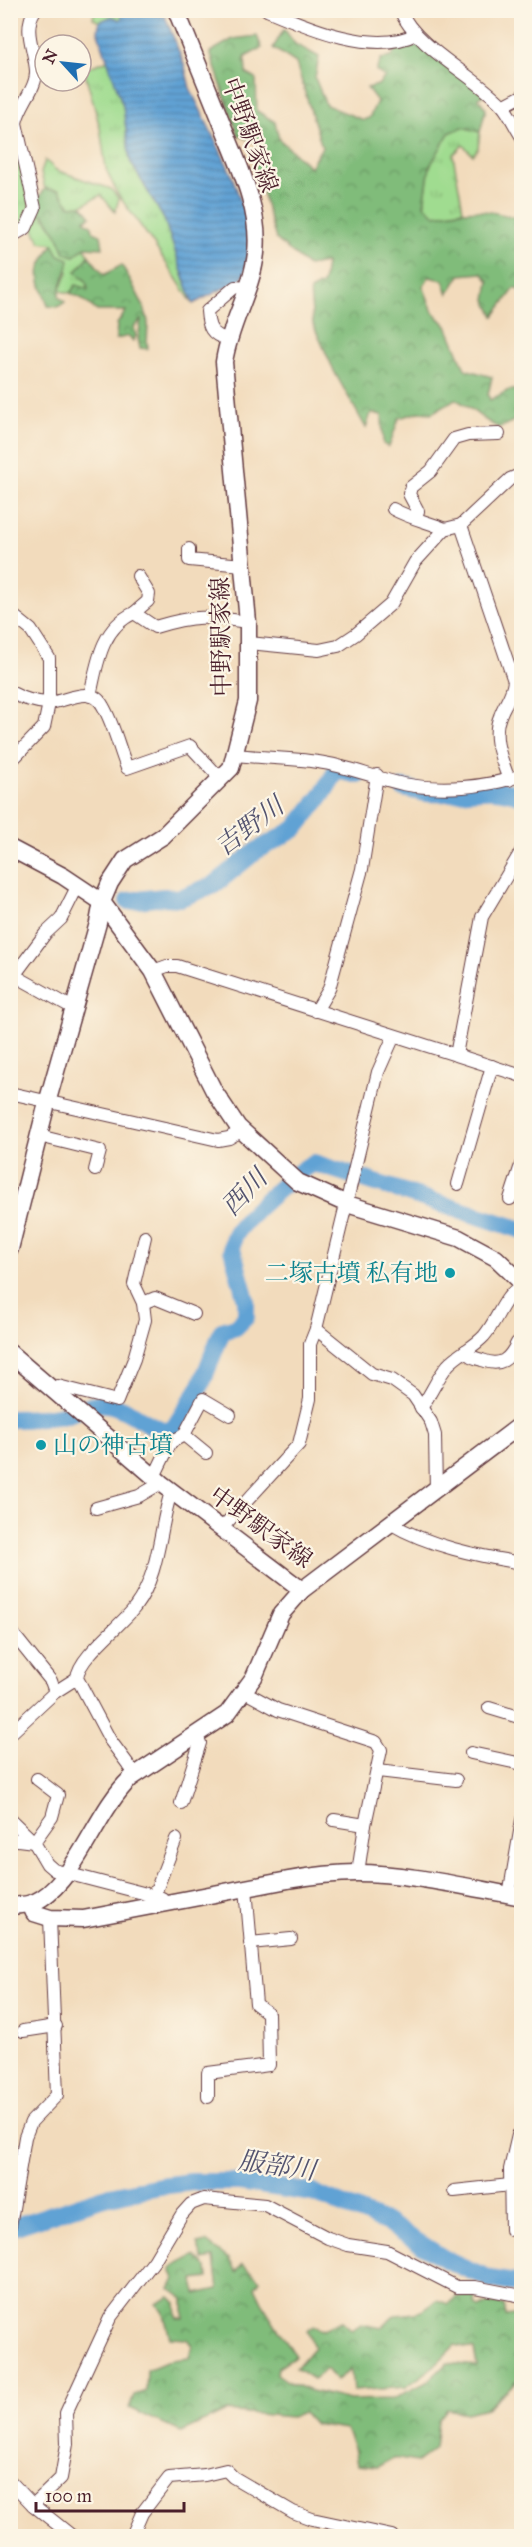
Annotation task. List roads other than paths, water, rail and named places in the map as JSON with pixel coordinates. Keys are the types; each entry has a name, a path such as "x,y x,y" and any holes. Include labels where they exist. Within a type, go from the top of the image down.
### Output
{"main road":[{"name":"中野駅家線","path":"10,1249 47,1103 102,902 110,883 125,860 163,836 231,768 248,701 248,622 224,383 224,362 227,339 254,273 257,250 254,215 241,171 177,10"},
{"path":"10,848 78,885 102,902 153,971 214,1091 241,1131 298,1182 349,1197 459,1238 496,1258 522,1284"},
{"name":"中野駅家線","path":"14,1360 162,1484 302,1590 522,1424"},
{"path":"10,1906 30,1904 51,1891 67,1873 117,1792 136,1775 227,1714 245,1692 281,1614 302,1590"},
{"path":"30,1904 34,1913 50,1918 83,1919 159,1900 318,1875 358,1873 431,1881 515,1896"}],"street":[{"path":"10,237 26,228 35,208 16,123 18,111 34,84 36,72 28,27 35,10"},
{"path":"267,10 306,26 355,40 398,40 416,34"},
{"path":"400,10 405,23 416,34 503,106 522,137"},
{"path":"503,106 522,96"},
{"path":"227,339 216,336 208,326 207,311 235,287 247,288"},
{"path":"416,517 418,511 409,494 411,487 431,471 454,439 468,435 500,434"},
{"path":"249,643 319,650 338,646 391,604 415,562 445,529 461,525 510,479 522,474"},
{"path":"393,509 405,516 416,517 445,529"},
{"path":"235,756 318,762 376,779 429,788 515,777 498,747 497,731 499,717 512,695 514,681 461,525"},
{"path":"189,549 189,560 243,565"},
{"path":"90,696 100,650 109,633 122,619 134,614 148,601 149,594 138,576"},
{"path":"10,613 31,630 49,658 49,703 44,727 10,762"},
{"path":"134,614 155,627 186,617 221,618 248,622"},
{"path":"10,692 19,697 49,703 69,696 90,696 102,704 127,768 190,746 221,779"},
{"path":"316,1011 329,989 362,869 376,779"},
{"path":"456,1055 482,917 522,850"},
{"path":"73,1008 12,977 45,933 61,920 78,885"},
{"path":"153,971 167,966 177,966 522,1076"},
{"path":"221,1529 299,1444 310,1399 310,1344 316,1329 349,1197 378,1072 394,1036"},
{"path":"458,1184 492,1066"},
{"path":"10,1093 218,1140 229,1138 241,1131"},
{"path":"39,1136 100,1151 95,1170"},
{"path":"510,1199 522,1162"},
{"path":"52,1390 58,1386 117,1401 134,1359 146,1320 143,1303 134,1284 145,1236"},
{"path":"421,1408 449,1364 471,1349 485,1335 512,1290 522,1284"},
{"path":"143,1303 155,1298 194,1314"},
{"path":"316,1329 372,1374 392,1380 406,1389 421,1408 431,1422 435,1435 436,1491"},
{"path":"465,1351 468,1355 492,1364 499,1364 511,1356 517,1343 522,1343"},
{"path":"10,1734 55,1692 76,1677 87,1656 135,1607 148,1585 162,1484 171,1442 184,1435 203,1399 230,1415"},
{"path":"184,1435 206,1453"},
{"path":"96,1508 139,1496 162,1484"},
{"path":"390,1523 404,1532 434,1542 522,1563"},
{"path":"10,1630 46,1674 55,1692"},
{"path":"76,1677 110,1740 136,1775"},
{"path":"245,1692 278,1710 376,1742 381,1750 365,1825 358,1873"},
{"path":"489,1708 522,1718"},
{"path":"181,1803 200,1743 196,1736"},
{"path":"471,1753 522,1764"},
{"path":"378,1771 456,1780"},
{"path":"34,1842 52,1817 58,1795 37,1779"},
{"path":"10,1819 34,1842 47,1864 54,1870 159,1900 176,1839"},
{"path":"334,1820 365,1825"},
{"path":"515,1896 522,1820"},
{"path":"10,1839 34,1842"},
{"path":"208,2097 208,2073 268,2065 268,2013 256,2004 246,1888"},
{"path":"10,2226 25,2137 32,2122 57,2095 50,1918"},
{"path":"250,1943 291,1939"},
{"path":"23,2031 56,2026"},
{"path":"518,2136 510,2169 511,2230 522,2228"},
{"path":"454,2191 510,2186"},
{"path":"33,2505 61,2478 67,2444 66,2413 110,2318 154,2261 182,2214 191,2204 204,2199 265,2205 328,2238 348,2245 387,2250 458,2287 475,2287 522,2296"},
{"path":"132,2536 142,2513 169,2478 205,2475 226,2470 233,2477 293,2512 312,2519 392,2536"},
{"path":"10,2481 33,2505 72,2536"}],"water":[{"path":"125,11 165,16 185,67 190,88 231,173 248,222 249,243 245,274 240,280 193,304 164,219 130,161 123,106 98,33 99,22 112,16 120,20"}],"waterway":[{"name":"吉野川","path":"128,901 164,897 180,898 214,885 256,851 295,829 322,795 337,770 359,775"},
{"name":"吉野川","path":"403,788 426,793 496,790 522,796"},
{"name":"西川","path":"10,1419 69,1414 90,1405 102,1403 116,1406 155,1427 172,1431 201,1385 222,1331 236,1327 246,1317 246,1300 232,1249 236,1233 273,1194 314,1163 522,1230"},
{"name":"服部川","path":"10,2228 104,2197 192,2182 240,2182 313,2193 388,2223 445,2259 490,2279 522,2284"}],"place":[{"name":"二塚古墳 私有地","path":"450,1273"},
{"name":"山の神古墳","path":"41,1445"}]}
